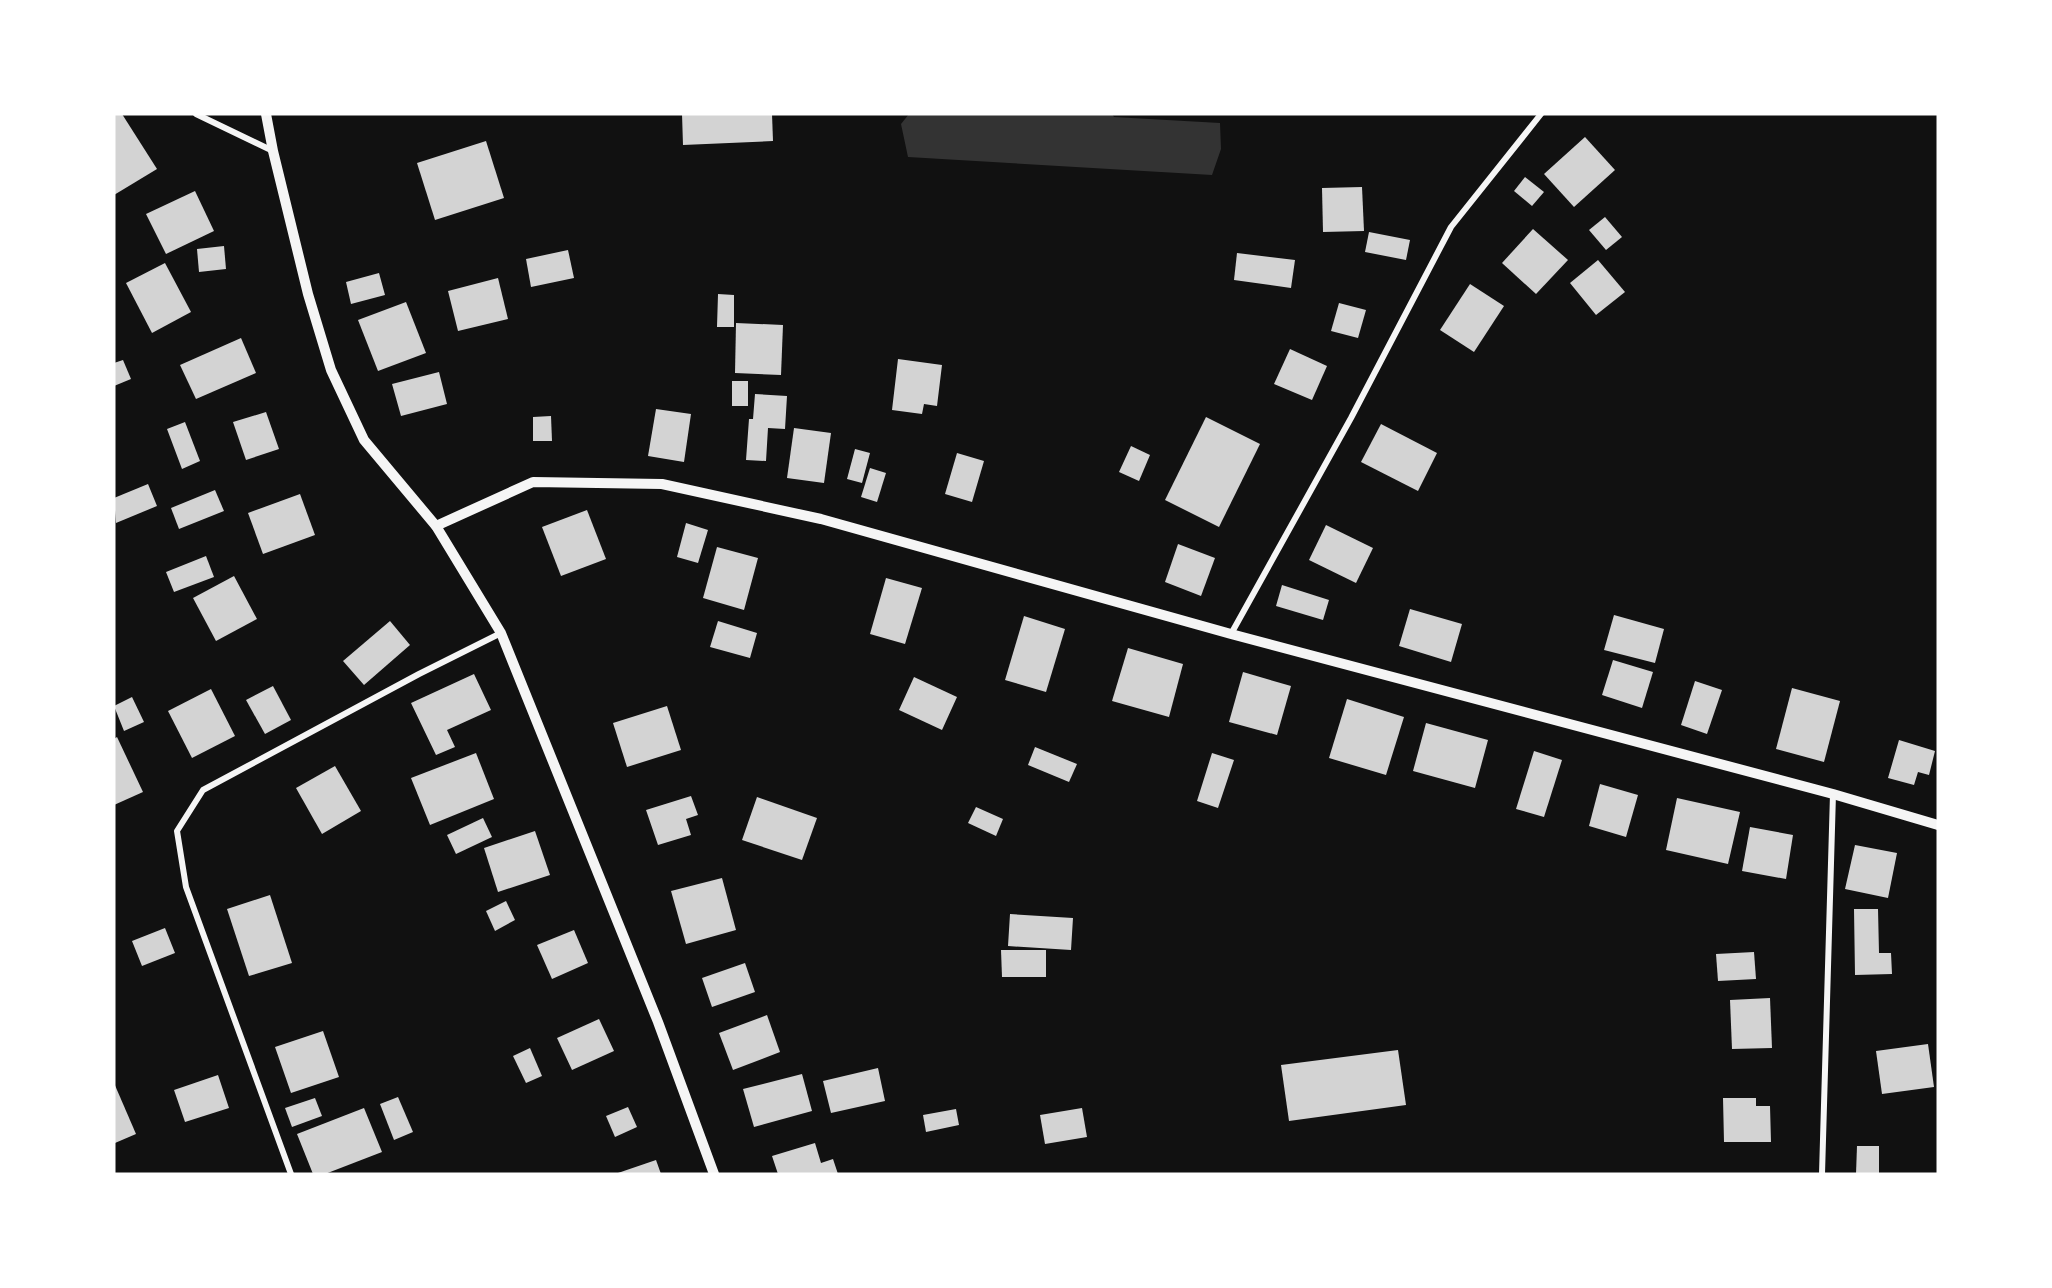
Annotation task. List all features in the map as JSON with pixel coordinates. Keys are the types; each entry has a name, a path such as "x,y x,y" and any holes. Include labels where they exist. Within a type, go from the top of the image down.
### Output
{"street":[{"path":"196,114 273,151"},
{"path":"266,114 308,294 331,370 364,440 436,526 501,633 658,1022 714,1174"},
{"path":"1231,634 1352,418 1452,228 1541,114"},
{"path":"436,526 533,482 662,484 821,519 1231,634 1833,794 1938,825"},
{"path":"291,1174 186,887 177,831 203,790 419,674 501,633"},
{"path":"1822,1174 1833,794"}],"shaded area":[{"path":"909,114 1112,114 1114,117 1220,123 1221,149 1212,175 908,157 901,124"}],"building":[{"path":"114,114 122,114 157,169 114,195"},
{"path":"682,114 772,114 773,141 683,145"},
{"path":"1585,137 1615,170 1574,207 1544,174"},
{"path":"486,141 504,198 435,220 417,163"},
{"path":"1525,177 1544,192 1532,206 1514,191"},
{"path":"1362,187 1364,231 1323,232 1322,188"},
{"path":"195,191 214,231 166,254 146,214"},
{"path":"1605,217 1622,237 1606,250 1589,230"},
{"path":"1533,229 1568,260 1536,294 1502,263"},
{"path":"1369,232 1410,240 1406,260 1365,252"},
{"path":"224,246 226,269 199,272 197,249"},
{"path":"568,250 574,278 531,287 526,259"},
{"path":"1237,253 1295,260 1291,288 1234,280"},
{"path":"1598,260 1625,292 1596,315 1570,283"},
{"path":"165,263 191,312 152,333 126,283"},
{"path":"379,273 385,295 351,304 346,282"},
{"path":"498,278 508,319 458,331 448,291"},
{"path":"1470,284 1504,306 1474,352 1440,330"},
{"path":"718,294 734,295 734,327 717,327"},
{"path":"406,302 426,353 378,371 358,320"},
{"path":"1339,303 1366,310 1358,338 1331,331"},
{"path":"736,323 783,325 781,375 735,373"},
{"path":"241,338 256,373 196,399 180,365"},
{"path":"1290,349 1327,366 1312,400 1274,384"},
{"path":"898,359 942,365 937,406 924,404 922,414 892,410"},
{"path":"123,360 131,379 114,386 114,363"},
{"path":"439,372 447,404 401,416 392,384"},
{"path":"732,381 748,381 748,406 732,406"},
{"path":"755,394 787,396 785,429 768,428 766,461 746,460 749,419 753,419"},
{"path":"656,409 691,414 684,462 648,456"},
{"path":"266,412 279,449 246,460 233,422"},
{"path":"551,416 552,441 533,441 533,417"},
{"path":"1206,417 1260,444 1219,527 1165,500"},
{"path":"185,422 200,461 182,469 167,429"},
{"path":"1381,424 1437,453 1418,491 1361,462"},
{"path":"794,428 831,433 824,483 787,478"},
{"path":"1131,446 1150,455 1139,481 1119,472"},
{"path":"855,449 870,453 862,483 847,479"},
{"path":"957,453 984,461 972,502 945,494"},
{"path":"870,468 886,473 877,502 861,497"},
{"path":"148,484 157,506 116,523 114,498"},
{"path":"215,490 224,511 179,529 171,508"},
{"path":"300,494 315,535 263,554 248,513"},
{"path":"587,510 606,559 561,576 542,527"},
{"path":"686,523 708,530 698,563 677,557"},
{"path":"1326,525 1373,548 1356,583 1309,560"},
{"path":"1178,544 1215,558 1201,596 1165,582"},
{"path":"717,547 758,558 744,610 703,598"},
{"path":"206,556 214,577 174,592 166,572"},
{"path":"234,576 257,619 216,641 193,598"},
{"path":"886,578 922,588 905,644 870,634"},
{"path":"1282,585 1329,600 1323,620 1276,606"},
{"path":"1410,609 1462,624 1451,662 1399,646"},
{"path":"1614,615 1664,629 1655,663 1604,650"},
{"path":"1024,616 1065,629 1046,692 1005,680"},
{"path":"390,621 410,645 364,685 343,661"},
{"path":"718,621 757,633 750,658 710,647"},
{"path":"1128,648 1183,664 1169,717 1112,701"},
{"path":"1613,660 1653,672 1642,708 1602,695"},
{"path":"1243,672 1291,686 1277,735 1229,722"},
{"path":"474,674 491,710 447,730 455,747 436,755 411,703"},
{"path":"914,677 957,697 942,730 899,710"},
{"path":"1695,681 1722,690 1707,734 1681,725"},
{"path":"273,686 291,720 265,734 246,700"},
{"path":"1792,688 1840,701 1824,762 1776,749"},
{"path":"211,689 235,736 192,758 168,711"},
{"path":"132,697 144,722 124,731 114,706"},
{"path":"1347,699 1404,717 1386,775 1329,758"},
{"path":"667,706 681,750 627,767 613,723"},
{"path":"1426,723 1488,740 1475,788 1413,771"},
{"path":"117,737 143,792 114,805 114,739"},
{"path":"1899,740 1935,751 1929,775 1918,772 1914,785 1888,778"},
{"path":"1035,747 1077,764 1069,782 1028,765"},
{"path":"1534,751 1562,760 1544,817 1516,809"},
{"path":"476,753 494,799 430,825 411,778"},
{"path":"1212,753 1234,760 1218,808 1197,801"},
{"path":"335,766 361,811 322,834 296,788"},
{"path":"1600,784 1638,795 1626,837 1589,826"},
{"path":"691,796 698,815 686,819 691,835 658,845 646,810"},
{"path":"757,797 817,818 802,860 742,840"},
{"path":"1677,798 1740,812 1728,864 1666,850"},
{"path":"976,807 1003,819 996,836 968,823"},
{"path":"483,818 492,837 456,854 447,835"},
{"path":"1750,827 1793,835 1786,879 1742,871"},
{"path":"535,831 550,875 498,892 484,848"},
{"path":"1855,845 1897,853 1888,898 1845,889"},
{"path":"722,878 736,930 686,944 671,891"},
{"path":"270,895 292,963 249,976 227,909"},
{"path":"506,901 515,920 495,931 486,911"},
{"path":"1854,909 1878,909 1879,953 1891,953 1892,974 1855,975"},
{"path":"1010,914 1073,918 1071,950 1008,946"},
{"path":"165,928 175,953 142,966 132,941"},
{"path":"574,930 588,963 552,979 537,945"},
{"path":"1001,950 1046,950 1046,977 1002,977"},
{"path":"1754,952 1756,979 1718,981 1716,954"},
{"path":"745,963 755,992 712,1007 702,978"},
{"path":"1770,998 1772,1048 1732,1049 1730,1000"},
{"path":"767,1015 780,1052 733,1070 719,1033"},
{"path":"599,1019 614,1051 572,1070 557,1038"},
{"path":"323,1031 339,1077 291,1093 275,1047"},
{"path":"1928,1044 1934,1087 1882,1094 1876,1051"},
{"path":"530,1048 542,1076 526,1083 513,1056"},
{"path":"1398,1050 1406,1105 1289,1121 1281,1065"},
{"path":"878,1068 885,1101 831,1113 823,1081"},
{"path":"802,1074 812,1111 754,1127 743,1089"},
{"path":"218,1075 229,1108 185,1122 174,1090"},
{"path":"114,1083 136,1134 115,1143 114,1142"},
{"path":"398,1097 413,1132 394,1140 380,1104"},
{"path":"315,1098 322,1116 292,1127 285,1108"},
{"path":"1723,1098 1756,1098 1756,1106 1770,1106 1771,1142 1724,1142"},
{"path":"628,1107 637,1127 615,1137 606,1116"},
{"path":"364,1108 382,1152 325,1174 313,1174 297,1134"},
{"path":"1082,1108 1087,1137 1045,1144 1040,1115"},
{"path":"956,1109 959,1125 926,1132 923,1115"},
{"path":"815,1143 821,1163 833,1159 838,1174 778,1174 772,1156"},
{"path":"1857,1146 1879,1146 1879,1174 1856,1174"},
{"path":"656,1160 661,1174 615,1174"}]}
